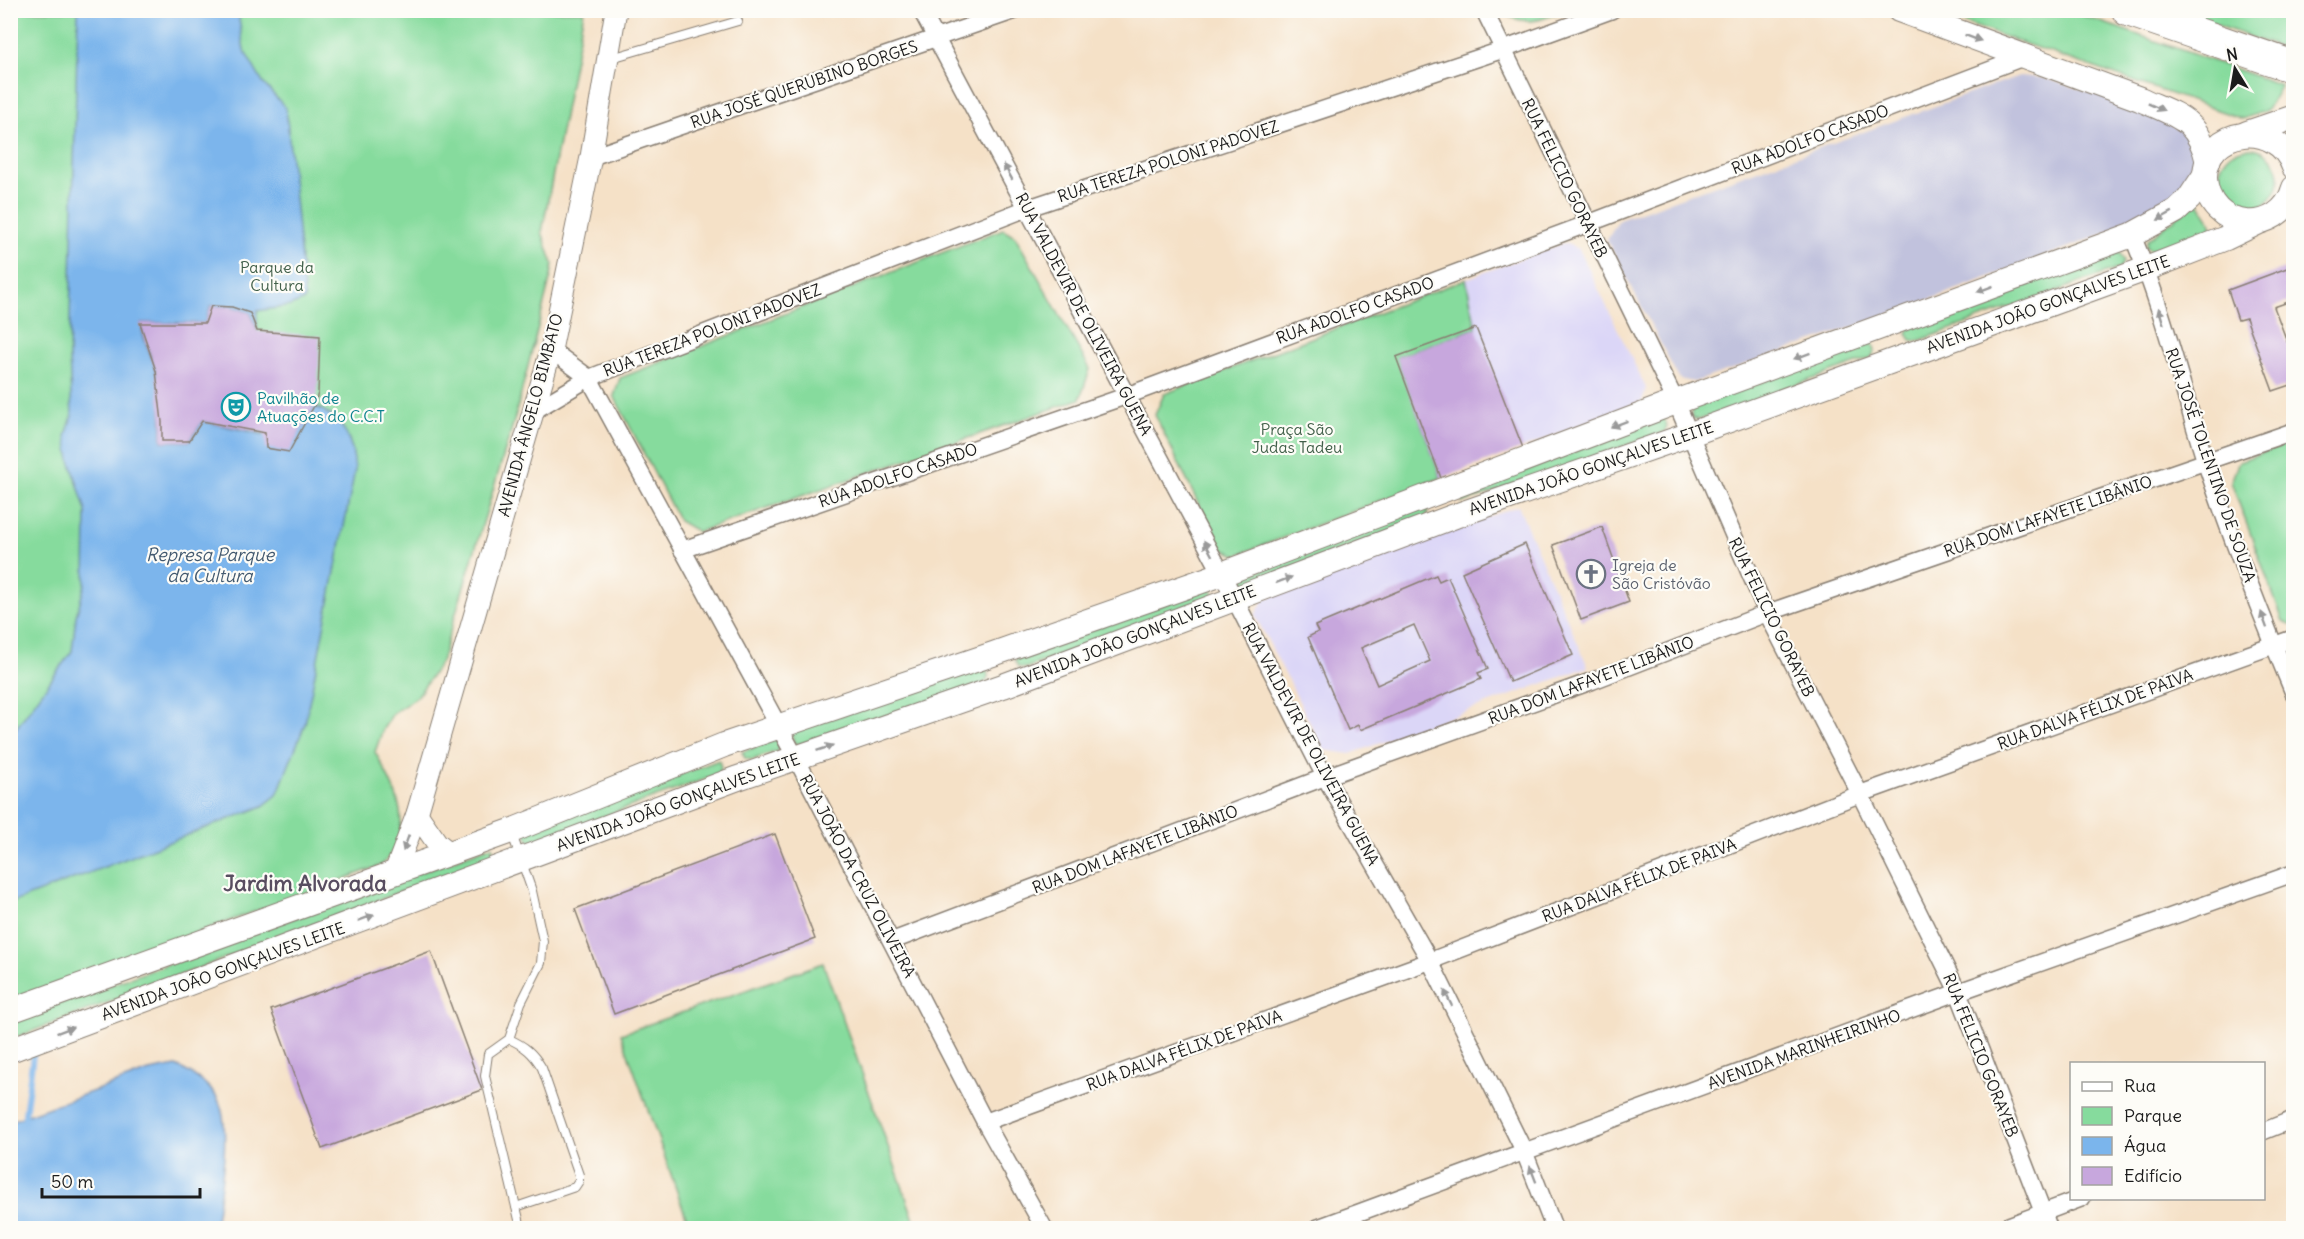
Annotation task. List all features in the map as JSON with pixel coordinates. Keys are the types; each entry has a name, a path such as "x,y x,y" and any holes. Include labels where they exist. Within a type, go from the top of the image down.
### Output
{"highway":[{"path":"2128,10 2294,68"}],"main road":[{"path":"1899,10 2140,99 2179,117 2195,129 2204,142 2207,168 2206,189 2212,201 2220,212 2239,221 2276,216 2284,207 2294,188"},
{"path":"2243,134 2294,117"},
{"path":"2243,134 2268,137 2292,153"},
{"name":"AVENIDA JOÃO GONÇALVES LEITE","path":"10,1011 511,831 724,746 1222,574 1676,402 2132,235 2176,210 2190,199 2216,148 2228,139 2243,134"},
{"name":"AVENIDA JOÃO GONÇALVES LEITE","path":"10,1050 738,778 1003,686 1455,516 1688,435 1901,356 1964,336 2146,269 2276,216"},
{"path":"1890,324 1901,356"},
{"path":"1444,490 1455,516"},
{"path":"993,654 1003,686"},
{"path":"724,746 738,778"}],"street":[{"name":"AVENIDA ÂNGELO BIMBATO","path":"395,872 417,814 551,350 591,157 616,10"},
{"name":"RUA VALDEVIR DE OLIVEIRA GUENA","path":"921,10 1222,574 1325,777 1430,961 1524,1151 1554,1228"},
{"name":"RUA JOSÉ QUERUBINO BORGES","path":"591,157 1017,10"},
{"name":"RUA FELICIO GORAYEB","path":"1484,10 1676,402 1688,435 1767,613 1958,992 2046,1221"},
{"name":"RUA TEREZA POLONI PADOVEZ","path":"532,412 589,378 1028,208 1502,50 1612,10"},
{"name":"RUA ADOLFO CASADO","path":"682,550 1126,396 1587,224 2024,57"},
{"name":"RUA JOSÉ TOLENTINO DE SOUZA","path":"2132,235 2146,269 2206,462 2273,645 2294,694"},
{"name":"RUA JOÃO DA CRUZ OLIVEIRA","path":"551,350 589,378 796,758 985,1122 1044,1228"},
{"name":"RUA DOM LAFAYETE LIBÂNIO","path":"892,941 1325,777 1592,681 1767,613 2294,431"},
{"name":"RUA DALVA FÉLIX DE PAIVA","path":"985,1122 1430,961 1860,794 2294,638"},
{"path":"417,814 437,843 448,852"},
{"name":"AVENIDA MARINHEIRINHO","path":"1317,1228 1958,992 2294,873"},
{"path":"2265,1131 2294,1119"},
{"path":"2002,1228 2046,1221 2079,1200"}],"lane":[{"path":"608,59 738,21"},
{"path":"511,831 522,860 543,941 541,963 521,1003 510,1039 488,1054 484,1076 521,1228"},
{"path":"510,1039 526,1047 542,1068 579,1175 575,1187 516,1207"}],"shaded area":[{"path":"2019,76 2043,78 2130,104 2192,136 2195,159 2191,174 2182,188 2169,200 2133,223 1891,314 1694,382 1679,379 1607,240 1619,220"},
{"path":"1564,243 1579,249 1646,388 1642,401 1441,478 1396,357 1476,328 1466,279"},
{"path":"1518,506 1588,667 1350,754 1324,750 1255,615 1265,599"}],"green space":[{"name":"Parque da Cultura","path":"10,11 584,11 542,232 553,264 551,276 514,421 441,662 417,697 393,713 383,729 375,752 387,774 400,809 400,834 395,849 382,865 10,1001"},
{"path":"1503,11 1564,11 1529,21 1505,15"},
{"path":"1930,11 2070,11 2281,85 2267,110 2243,119"},
{"path":"2177,11 2266,11 2293,22 2293,52"},
{"path":"2243,148 2255,148 2266,153 2274,161 2279,178 2277,190 2266,203 2255,208 2243,208 2232,203 2224,195 2219,184 2219,172 2224,161 2232,153"},
{"path":"2198,201 2213,230 2156,253 2146,247 2147,240"},
{"path":"1003,229 1015,236 1090,369 1080,399 698,532 679,521 614,396 620,378"},
{"path":"2119,252 2124,261 2120,268 1918,341 1911,340 1907,333 1912,325"},
{"name":"Praça São Judas Tadeu","path":"1466,279 1476,328 1397,357 1441,478 1237,555 1220,548 1155,415 1164,394"},
{"path":"1872,342 1875,350 1871,358 1698,420 1691,418 1692,407"},
{"path":"1660,418 1665,420 1667,426 1664,432 1462,503 1460,495"},
{"path":"2294,442 2293,625 2283,621 2231,482 2239,461"},
{"path":"1425,506 1428,512 1426,518 1242,587 1240,578"},
{"path":"1211,588 1214,595 1026,668 1018,667 1015,660 1019,654"},
{"path":"981,667 987,670 988,677 985,683 801,744 794,743 791,732"},
{"path":"778,739 780,746 778,751 752,760 745,758 742,752"},
{"path":"719,760 721,768 719,774 536,841 529,841 526,832"},
{"path":"492,846 495,856 11,1039 11,1021"},
{"path":"823,963 917,1228 690,1228 621,1034"}],"water":[{"name":"Represa Parque da Cultura","path":"78,11 242,11 239,19 244,50 263,83 286,108 305,300 290,306 257,311 257,331 250,313 232,307 211,306 205,323 141,323 158,379 162,441 189,441 202,421 294,441 314,406 333,417 345,431 352,449 355,470 305,724 277,795 263,806 11,903 11,735 72,651 76,616 85,584 86,511 70,460 66,436 72,416 69,357"},
{"path":"176,1066 208,1086 216,1096 221,1108 225,1141 215,1228 11,1228 11,1121 149,1071"}],"building":[{"path":"2287,268 2294,285 2294,300 2274,307 2294,360 2294,384 2273,391 2246,318 2238,320 2228,290"},
{"path":"211,306 232,307 250,313 257,331 320,336 318,393 314,406 289,452 266,448 265,433 202,421 189,441 162,441 156,371 140,323 205,323"},
{"path":"1476,328 1523,448 1441,478 1396,357"},
{"name":"Igreja de São Cristóvão","path":"1602,527 1629,602 1581,620 1553,545"},
{"path":"1525,544 1573,655 1510,682 1462,572"},
{"path":"1436,575 1439,581 1448,577 1488,669 1478,673 1481,679 1360,730 1358,725 1348,730 1308,637 1318,632 1315,626","holes":["1414,625 1430,661 1377,685 1361,648"]},
{"path":"775,834 815,939 614,1014 575,909"},
{"path":"431,951 482,1090 322,1149 271,1010"}],"waterway":[{"path":"24,1122 34,1048"}],"place":[{"name":"Pavilhão de Atuações do C.C.T","path":"236,407"},
{"name":"Igreja de São Cristóvão","path":"1591,574"}],"district":[{"name":"Jardim Alvorada","path":"305,883"}]}
